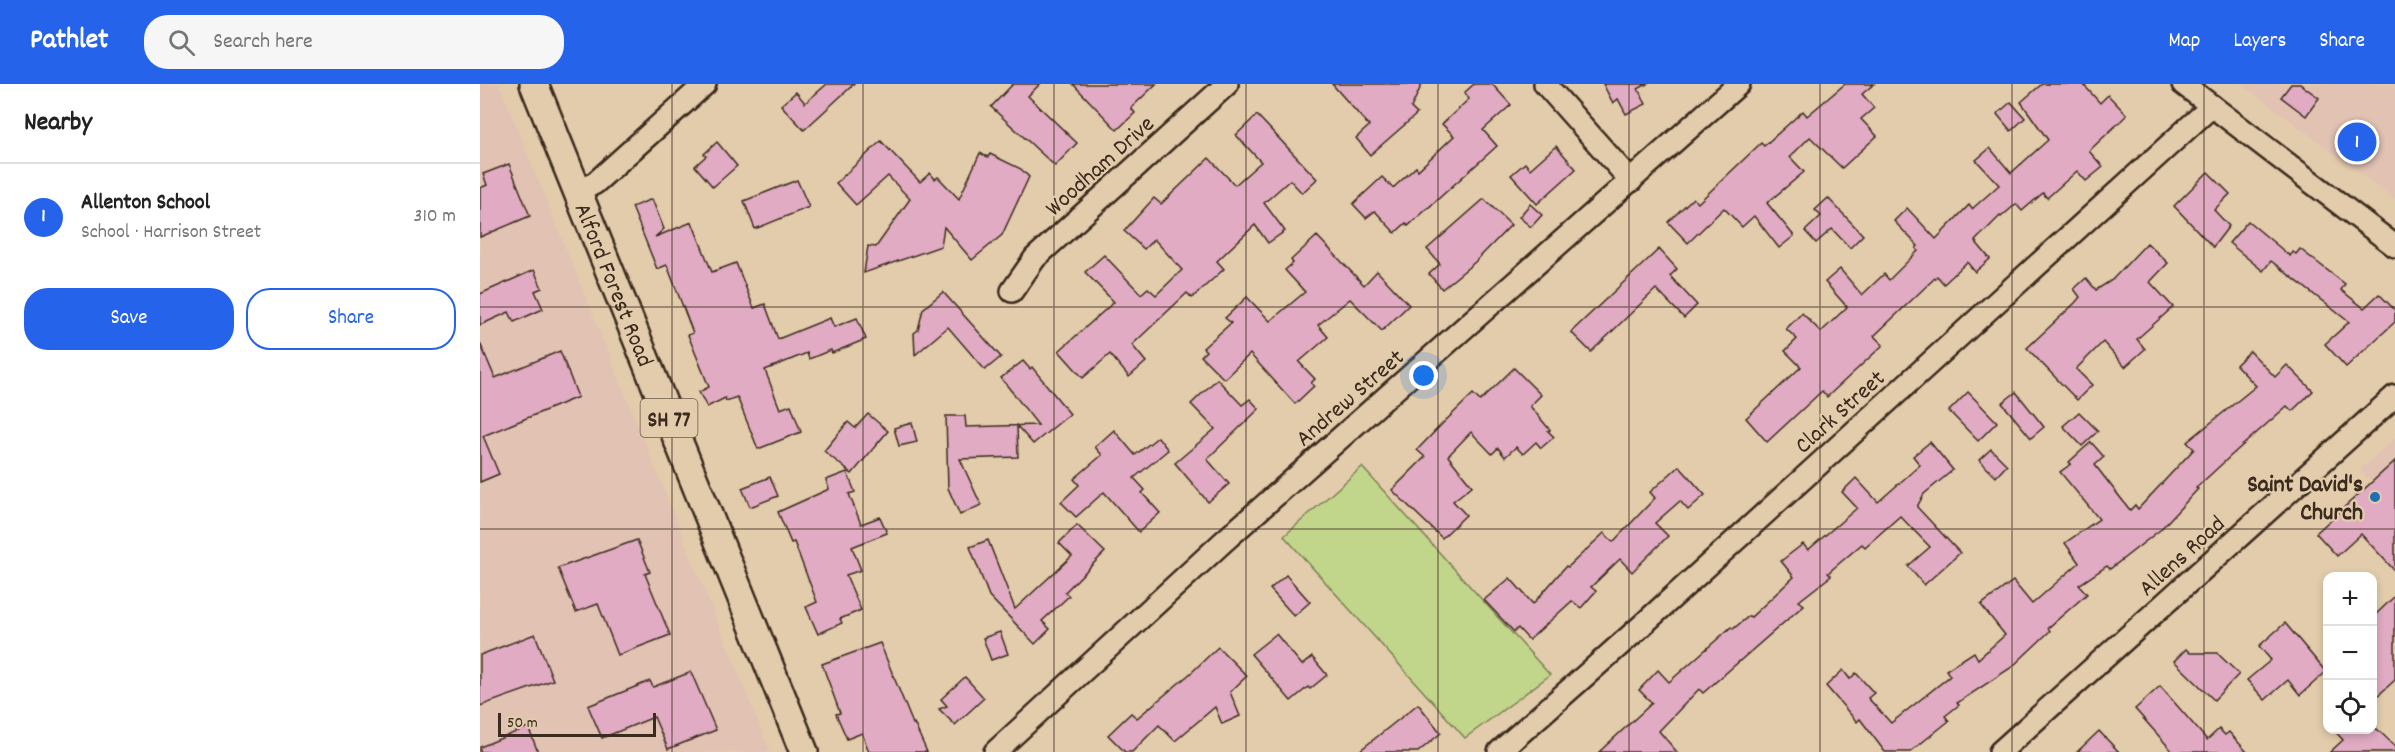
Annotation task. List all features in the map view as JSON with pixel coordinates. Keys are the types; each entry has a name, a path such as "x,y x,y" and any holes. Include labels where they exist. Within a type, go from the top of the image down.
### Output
{"main road":[{"name":"Alford Forest Road","path":"534,84 804,752"}],"street":[{"path":"577,192 595,183 705,84"},
{"name":"Woodham Drive","path":"1012,291 1035,258 1227,84"},
{"path":"1545,84 1631,181"},
{"name":"Andrew Street","path":"995,752 1223,542 1739,84"},
{"path":"2183,84 2395,246"},
{"name":"Clark Street","path":"1499,752 1648,620 2212,106"},
{"name":"Allens Road","path":"2000,752 2395,396"}],"shaded area":[{"path":"480,84 499,84 770,752 480,752"},
{"path":"2242,84 2395,84 2395,199"},
{"path":"2395,438 2395,503 2360,470"}],"green space":[{"path":"1362,467 1550,675 1465,738 1284,536"}],"building":[{"path":"827,84 854,84 804,130 781,105 796,92 805,103"},
{"path":"1013,84 1040,84 1028,96 1077,143 1055,166 991,107"},
{"path":"1073,84 1156,84 1131,108 1135,113 1117,130"},
{"path":"1332,84 1422,84 1411,108 1417,114 1370,155 1356,138 1369,126"},
{"path":"1474,84 1492,84 1511,105 1483,130 1497,146 1408,226 1406,223 1395,233 1375,211 1366,218 1353,204 1382,177 1393,188 1416,167 1418,170 1454,136 1442,124 1469,99 1464,93"},
{"path":"1603,84 1647,84 1638,89 1646,104 1626,114 1618,99 1613,103"},
{"path":"1845,84 1874,84 1862,94 1874,108 1861,119 1877,136 1842,168 1810,137 1790,157 1804,172 1767,203 1794,236 1779,248 1754,216 1742,227 1724,208 1688,243 1668,222 1693,198 1698,203 1761,143 1764,146 1803,111 1807,116"},
{"path":"2042,84 2083,84 2100,103 2108,95 2127,115 2089,151 2103,167 2086,181 2077,171 2047,198 2043,193 2022,211 2016,204 2000,216 1975,241 1990,259 1975,272 1967,262 1944,284 1937,276 1874,336 1883,345 1827,397 1822,391 1767,442 1746,418 1801,367 1785,351 1797,339 1786,329 1802,313 1821,332 1847,307 1825,282 1840,269 1862,295 1884,274 1889,280 1918,251 1916,248 1918,246 1894,221 1907,208 1936,239 1969,205 1972,209 1999,185 1976,160 1990,148 2011,173 2048,140 2021,102"},
{"path":"2291,84 2300,84 2319,98 2306,116 2281,97"},
{"path":"2011,102 2025,118 2011,131 1997,114"},
{"path":"1257,115 1317,179 1302,193 1290,180 1264,203 1285,231 1268,243 1255,225 1217,261 1224,269 1192,298 1187,293 1132,345 1146,362 1129,377 1110,354 1083,378 1059,351 1114,302 1085,272 1104,255 1141,294 1148,288 1156,295 1182,270 1154,239 1144,249 1124,231 1154,198 1161,204 1209,158 1235,185 1261,162 1236,135"},
{"path":"881,141 920,182 930,173 935,179 938,177 959,199 980,153 988,157 990,154 1021,169 1029,177 1002,235 972,260 944,227 941,246 864,273 868,246 876,247 910,199 888,176 856,205 836,183"},
{"path":"717,142 737,166 713,187 695,166"},
{"path":"1556,146 1576,169 1537,204 1511,175 1525,163 1530,169"},
{"path":"509,164 530,216 480,237 480,188 487,185 483,174"},
{"path":"2208,172 2230,194 2214,210 2229,226 2213,247 2174,206"},
{"path":"797,180 809,207 755,229 744,201"},
{"path":"1828,198 1863,235 1850,248 1832,229 1816,243 1805,231 1821,216 1815,210"},
{"path":"652,199 664,229 655,237 692,222 712,272 736,263 754,308 765,304 778,339 830,318 834,327 857,318 866,339 832,353 831,350 809,359 807,353 765,370 780,409 791,405 801,432 758,449 737,397 726,401 725,398 707,407 699,392 709,387 688,335 693,333 667,265 657,269 632,207"},
{"path":"1484,199 1511,225 1475,262 1442,289 1429,274 1440,264 1427,249"},
{"path":"1530,204 1542,215 1531,227 1519,217"},
{"path":"2248,221 2290,256 2293,252 2296,254 2300,249 2345,284 2341,290 2364,308 2379,294 2395,310 2395,322 2346,367 2325,344 2349,322 2271,261 2263,271 2229,243"},
{"path":"1317,236 1364,285 1377,271 1409,305 1382,331 1350,299 1318,325 1328,337 1299,362 1315,379 1311,383 1314,386 1295,404 1250,354 1224,379 1201,356 1206,351 1203,348 1231,323 1225,318 1247,297 1270,321 1305,292 1285,270 1293,263 1291,260"},
{"path":"2147,243 2168,263 2150,282 2173,307 2137,339 2145,349 2125,367 2103,342 2076,369 2092,385 2077,400 2027,348 2075,303 2080,297 2074,289 2086,278 2096,290 2112,280"},
{"path":"1659,249 1677,269 1670,276 1697,305 1684,318 1656,289 1591,352 1571,332"},
{"path":"534,270 542,288 535,291 543,309 514,322 509,312 480,325 480,294"},
{"path":"943,292 1001,357 985,370 948,327 915,355 914,333 918,330 923,309"},
{"path":"480,343 495,378 560,351 578,397 483,436 499,474 480,482"},
{"path":"2250,351 2275,377 2287,365 2313,391 2292,411 2287,406 2235,452 2196,488 2198,489 2160,530 2110,569 2107,566 2079,585 2087,594 2048,628 2050,631 2012,667 1957,703 1959,705 1945,716 1949,721 1910,752 1885,752 1860,719 1857,722 1826,686 1843,670 1850,679 1856,673 1874,693 1868,698 1891,723 1950,676 1946,670 1974,652 1978,659 2005,635 1981,605 2013,581 2032,604 2079,563 2065,543 2099,519 2060,472 2071,464 2069,462 2091,442 2104,457 2095,465 2130,510 2135,505 2138,509 2194,449 2187,442 2256,386 2236,365"},
{"path":"1023,361 1030,369 1032,367 1070,414 1033,444 1017,426 1018,457 960,459 981,505 960,515 948,488 946,416 965,416 966,427 1038,425 1001,378"},
{"path":"1514,368 1541,395 1530,406 1554,437 1541,448 1536,442 1523,454 1516,447 1505,457 1498,448 1492,454 1471,432 1448,456 1472,486 1453,501 1466,515 1442,538 1392,490 1425,457 1417,450 1441,425 1473,394 1480,401"},
{"path":"1217,379 1242,405 1250,399 1259,409 1207,459 1229,484 1208,502 1175,463 1215,429 1191,404"},
{"path":"1968,392 1997,422 1978,441 1949,411"},
{"path":"2016,392 2044,427 2031,438 2002,403"},
{"path":"2079,412 2098,431 2082,446 2063,426"},
{"path":"868,414 888,431 852,474 824,451 848,422 855,428"},
{"path":"912,423 917,442 899,446 894,428"},
{"path":"1114,430 1135,455 1158,437 1168,450 1134,478 1145,490 1142,493 1160,513 1139,532 1104,492 1076,517 1061,502 1079,485 1074,479 1102,455 1095,447"},
{"path":"1930,442 1953,470 1924,494 1917,507 1960,553 1924,585 1908,566 1930,547 1900,516 1865,547 1862,544 1828,573 1831,576 1799,601 1804,605 1703,693 1699,689 1659,731 1677,752 1599,752 1652,703 1639,690 1658,670 1669,682 1731,627 1733,629 1749,616 1751,617 1794,577 1781,561 1803,544 1808,550 1857,508 1842,492 1856,478 1878,502 1920,465 1913,456"},
{"path":"1991,449 2007,465 1996,477 1979,460"},
{"name":"Saint David's Church","path":"2395,461 2395,571 2361,534 2337,556 2316,533"},
{"path":"1679,466 1705,495 1688,510 1680,501 1655,523 1668,536 1632,572 1620,559 1591,587 1596,591 1581,608 1572,601 1529,640 1518,628 1514,632 1484,600 1510,578 1533,604 1566,566 1568,567 1604,533 1613,542 1655,498 1650,492"},
{"path":"847,472 855,492 849,494 861,524 880,517 887,533 852,547 861,570 846,575 861,610 840,619 842,623 818,634 806,607 817,602 794,542 791,543 778,512 829,489 826,480"},
{"path":"770,477 778,496 750,507 742,488"},
{"path":"1077,525 1105,552 1065,592 1069,596 1042,621 1050,629 1035,644 989,596 970,547 988,540 1015,609 1072,556 1059,543"},
{"path":"637,540 650,572 645,574 670,635 618,655 598,604 576,612 558,568"},
{"path":"1286,575 1310,602 1294,616 1270,589"},
{"path":"2395,596 2395,680 2377,696 2377,626 2377,613"},
{"path":"2285,623 2323,668 2323,675 2300,695 2288,680 2265,700 2247,680 2271,660 2259,646"},
{"path":"1000,632 1008,654 991,660 983,638"},
{"path":"535,634 553,680 480,706 480,655"},
{"path":"1276,634 1302,665 1312,657 1327,675 1291,701 1251,654"},
{"path":"880,643 927,752 869,752 862,733 847,739 836,714 840,713 822,664"},
{"path":"1218,647 1247,676 1230,692 1240,716 1222,724 1215,707 1175,741 1159,725 1132,752 1125,752 1108,735 1131,713 1137,718"},
{"path":"2186,649 2190,653 2217,653 2239,674 2214,700 2174,661"},
{"path":"691,672 716,730 668,749 654,717 602,738 588,706 650,681 653,687"},
{"path":"965,677 984,698 955,725 939,709 947,706 941,699"},
{"path":"2160,686 2207,740 2219,729 2225,735 2229,732 2247,752 2173,752 2135,709"},
{"path":"1418,704 1441,733 1418,752 1358,752"},
{"path":"528,727 538,752 480,752 480,747"},
{"path":"2377,729 2395,746 2395,752 2330,752 2343,740 2338,734 2377,734"},
{"path":"2099,731 2119,752 2077,752"}],"place":[{"name":"Allenton School","path":"2357,142"},
{"name":"Saint David's Church","path":"2375,497"}]}
